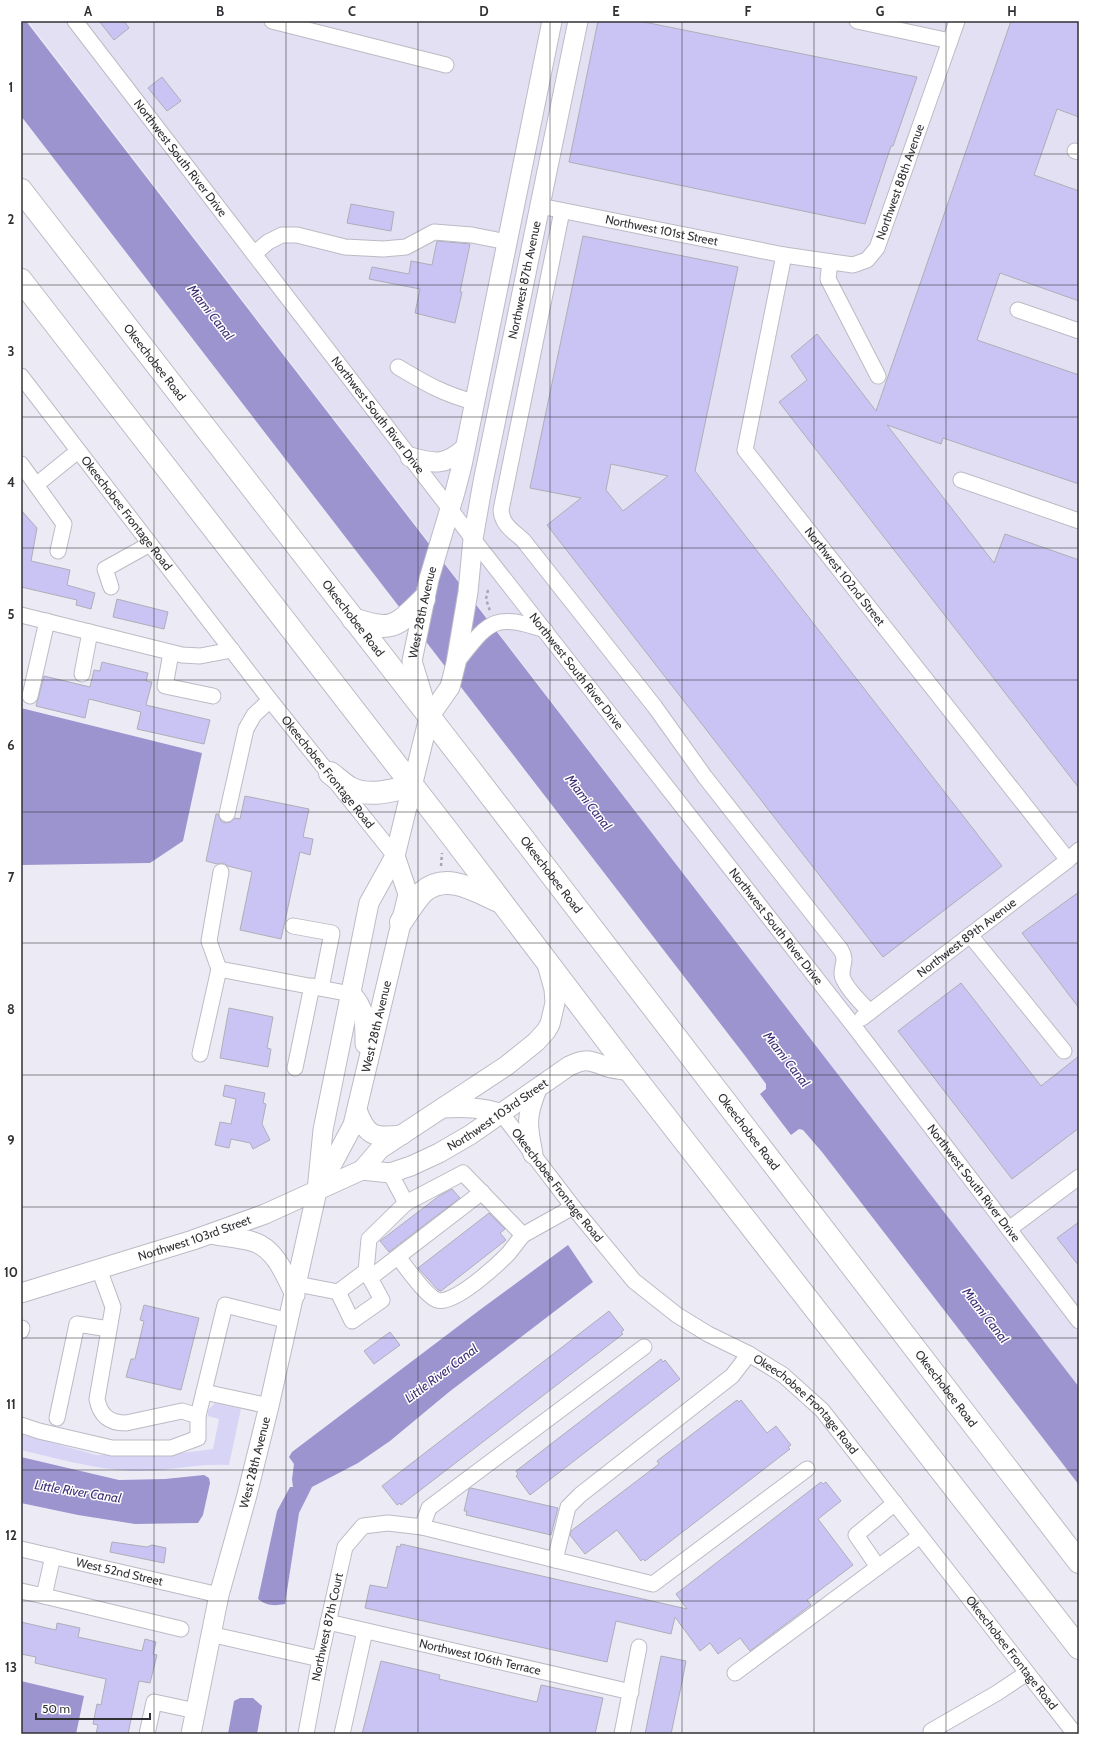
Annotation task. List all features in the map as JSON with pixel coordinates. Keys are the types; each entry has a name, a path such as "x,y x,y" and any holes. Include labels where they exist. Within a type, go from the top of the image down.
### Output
{"highway":[{"name":"Okeechobee Road","path":"21,190 429,717 1079,1562"},
{"path":"21,280 546,959 630,1071 1079,1648"},
{"path":"353,619 372,626 391,626 401,621 424,599"},
{"path":"330,773 349,788 364,792 374,793 412,786"},
{"path":"401,922 422,893 439,883 449,882 460,885 502,902"},
{"path":"1043,1601 1079,1636"}],"main road":[{"name":"Northwest 87th Avenue","path":"450,508 456,492 552,21"},
{"name":"Northwest 87th Avenue","path":"473,539 483,482 578,21"},
{"path":"410,456 440,463 457,456 465,448"},
{"name":"West 28th Avenue","path":"429,717 412,661 424,599 450,508"},
{"name":"West 28th Avenue","path":"191,1734 219,1594 247,1495 296,1290 317,1191 323,1130 370,903 395,856 429,717 450,687 456,663 468,592 473,539"},
{"name":"West 28th Avenue","path":"317,1191 353,1125 408,894 395,856"},
{"name":"Northwest 103rd Street","path":"21,1293 210,1234 265,1214 362,1170 380,1149 506,1066 536,1042 546,1031 550,1024 555,1002 554,989 546,959"},
{"path":"351,994 359,1002 365,1022 364,1077"},
{"name":"Northwest 103rd Street","path":"362,1170 390,1173 411,1166 439,1153 502,1114 537,1088 569,1066 579,1061 587,1060 605,1066 630,1071"},
{"path":"533,1154 528,1135 528,1112 537,1088"},
{"path":"442,1108 469,1106 485,1108 502,1114"},
{"path":"357,1110 362,1124 375,1136 381,1137 402,1135"},
{"path":"210,1234 255,1242 267,1249 276,1259 296,1290"}],"street":[{"name":"Northwest South River Drive","path":"75,21 473,539 853,1025 1079,1321"},
{"path":"272,21 446,65"},
{"path":"857,21 950,41"},
{"name":"Northwest 88th Avenue","path":"784,255 854,266 867,260 877,248 957,21"},
{"name":"Northwest 101st Street","path":"540,206 784,255"},
{"path":"562,211 502,505 501,519 506,526 523,540 533,552 654,707 705,777 841,950 844,955 845,962 842,975 846,983 870,1012"},
{"path":"254,254 268,242 282,235 297,236 346,247 383,249 406,247 434,232 472,235 507,242"},
{"name":"Northwest 102nd Street","path":"784,255 745,450 1068,860"},
{"path":"830,262 828,279 878,376"},
{"path":"1018,310 1079,331"},
{"path":"398,366 430,387 458,398 474,402"},
{"name":"Okeechobee Frontage Road","path":"21,376 270,700 395,856"},
{"path":"36,485 78,451"},
{"path":"21,464 64,524 58,551"},
{"path":"961,480 1079,521"},
{"path":"111,587 105,569 150,544"},
{"path":"21,615 171,652 200,656 232,650"},
{"path":"30,696 47,621"},
{"path":"456,663 479,634 494,623 515,621 545,630"},
{"path":"82,674 90,632"},
{"path":"171,652 165,686 213,696"},
{"path":"227,814 246,729 254,715 270,700"},
{"name":"Northwest 89th Avenue","path":"853,1025 1079,850"},
{"path":"200,1054 219,970 209,941 221,872"},
{"path":"293,926 332,933 295,1068"},
{"path":"970,935 1064,1051"},
{"path":"219,970 351,994"},
{"name":"Okeechobee Frontage Road","path":"502,1114 573,1207 634,1281 676,1316 749,1354 783,1375 822,1410 1075,1734"},
{"path":"390,1173 406,1203"},
{"path":"338,1292 352,1321 382,1300 368,1275 369,1238 406,1203 463,1173 523,1235"},
{"path":"1009,1230 1079,1177"},
{"path":"296,1290 338,1292 398,1257 482,1192"},
{"path":"398,1257 419,1284 435,1300 448,1300 460,1294 497,1264 508,1254 523,1235 573,1207"},
{"path":"99,1269 113,1307 97,1399 98,1408 103,1415 118,1423 126,1423 182,1411 198,1416"},
{"path":"21,1425 39,1431 112,1448 171,1448 198,1438 198,1416 225,1306 289,1321"},
{"path":"57,1418 77,1324 109,1329"},
{"path":"644,1347 428,1508 422,1527 653,1584 807,1469"},
{"path":"555,1560 568,1507 580,1495 732,1376 749,1354"},
{"path":"204,1392 269,1406"},
{"path":"878,1567 856,1535 895,1503"},
{"name":"Northwest 87th Court","path":"306,1734 320,1659 345,1547 363,1526 388,1523 422,1527"},
{"path":"735,1673 920,1536"},
{"name":"West 52nd Street","path":"21,1549 219,1594"},
{"path":"44,1596 53,1556"},
{"path":"21,1591 181,1629"},
{"name":"Northwest 106th Terrace","path":"328,1622 631,1692"},
{"path":"342,1734 365,1631"},
{"path":"210,1634 320,1659"},
{"path":"622,1734 639,1647"},
{"path":"931,1731 997,1693 1027,1673"},
{"path":"147,1734 154,1702 196,1711"}],"path":[{"path":"488,590 486,600 490,612"},
{"path":"441,868 442,852"}],"shaded area":[{"path":"28,21 1079,21 1079,1387"},
{"path":"215,1403 241,1409 229,1465 208,1465 129,1471 82,1464 21,1450 21,1434 96,1455 182,1453 213,1449 219,1419 208,1416 208,1410"}],"water":[{"name":"Miami Canal","path":"21,21 26,21 1079,1387 1079,1485 822,1152 803,1130 799,1129 791,1135 760,1094 766,1089 766,1084 746,1057 21,116"},
{"path":"21,708 202,753 183,841 150,863 21,865"},
{"name":"Little River Canal","path":"568,1245 593,1282 449,1392 390,1441 358,1463 312,1487 299,1513 285,1604 271,1605 258,1599 277,1511 290,1487 293,1487 292,1479 294,1464 289,1457 292,1452"},
{"name":"Little River Canal","path":"21,1457 119,1480 165,1479 204,1475 209,1478 210,1483 203,1515 198,1523 135,1524 78,1515 21,1503"},
{"path":"21,1681 84,1696 76,1734 21,1734"},
{"path":"240,1698 253,1698 262,1706 257,1734 228,1734 234,1701"}],"building":[{"path":"99,21 124,21 129,28 114,40"},
{"path":"598,21 639,21 917,77 893,146 891,146 865,224 569,162"},
{"path":"1011,21 1079,21 1079,117 1057,109 1034,175 1079,191 1079,301 1000,273 977,340 1079,375 1079,484 943,438 941,444 887,425 994,563 1005,534 1079,560 1079,788 779,402 807,380 791,356 817,334 876,411"},
{"path":"162,77 181,101 167,111 148,88"},
{"path":"351,204 394,212 391,231 347,223"},
{"path":"583,236 738,267 695,471 1002,866 883,957 547,525 581,498 530,488","holes":["611,464 668,476 623,511 606,490"]},
{"path":"437,241 470,244 455,323 415,313 420,289 369,279 372,267 409,274 411,261 432,265"},
{"path":"21,510 37,528 31,561 70,570 67,585 95,593 91,609 76,605 77,600 21,587"},
{"path":"117,599 168,612 164,629 113,617"},
{"path":"102,662 148,673 146,681 152,682 146,705 210,720 204,744 137,729 141,712 89,699 85,718 36,706 44,676 90,687 94,670 100,671"},
{"path":"245,796 309,809 303,837 313,839 310,855 300,852 281,939 240,930 252,872 228,866 223,863 217,864 206,861 216,814 218,814 221,821 225,823 230,822 235,818 240,819"},
{"path":"1079,892 1079,1008 1022,933"},
{"path":"961,983 1041,1086 1079,1056 1079,1128 1012,1179 898,1031"},
{"path":"229,1008 273,1017 267,1048 271,1049 268,1067 220,1058"},
{"path":"225,1085 265,1093 263,1103 266,1104 262,1124 270,1140 253,1149 250,1143 231,1139 229,1148 215,1145 220,1122 231,1124 236,1099 223,1096"},
{"path":"452,1189 460,1198 389,1252 380,1241 439,1196"},
{"path":"489,1213 505,1229 500,1233 506,1240 441,1291 438,1290 418,1268"},
{"path":"1079,1222 1079,1266 1057,1238"},
{"path":"144,1305 199,1318 181,1390 126,1377 131,1359 135,1359 144,1321 140,1320"},
{"path":"609,1311 624,1330 621,1332 623,1334 401,1505 400,1503 397,1505 382,1486"},
{"path":"390,1332 400,1345 374,1364 364,1351"},
{"path":"661,1359 663,1362 665,1360 680,1379 530,1495 516,1476 518,1474 516,1471"},
{"path":"737,1400 739,1402 741,1400 767,1433 776,1426 791,1445 788,1447 790,1449 645,1561 643,1559 641,1561 617,1530 585,1554 570,1535 571,1531 659,1464 657,1461"},
{"path":"821,1482 823,1484 826,1482 841,1501 818,1519 853,1565 807,1600 811,1605 750,1651 740,1638 718,1654 710,1643 700,1651 675,1617 671,1634 616,1621 607,1662 365,1608 370,1585 387,1588 397,1546 400,1547 401,1544 687,1609 676,1594"},
{"path":"471,1488 558,1508 551,1535 466,1515 467,1511 464,1511 469,1489"},
{"path":"112,1542 147,1547 152,1545 166,1548 164,1563 110,1552"},
{"path":"21,1622 56,1630 57,1623 80,1628 78,1637 142,1651 145,1639 156,1642 153,1654 157,1655 150,1683 139,1681 128,1734 96,1734 98,1725 93,1724 97,1704 101,1705 106,1679 35,1663 36,1657 21,1654"},
{"path":"661,1656 686,1661 682,1682 671,1734 645,1734"},
{"path":"381,1661 440,1675 439,1679 537,1702 541,1685 603,1698 595,1734 362,1734"}]}
